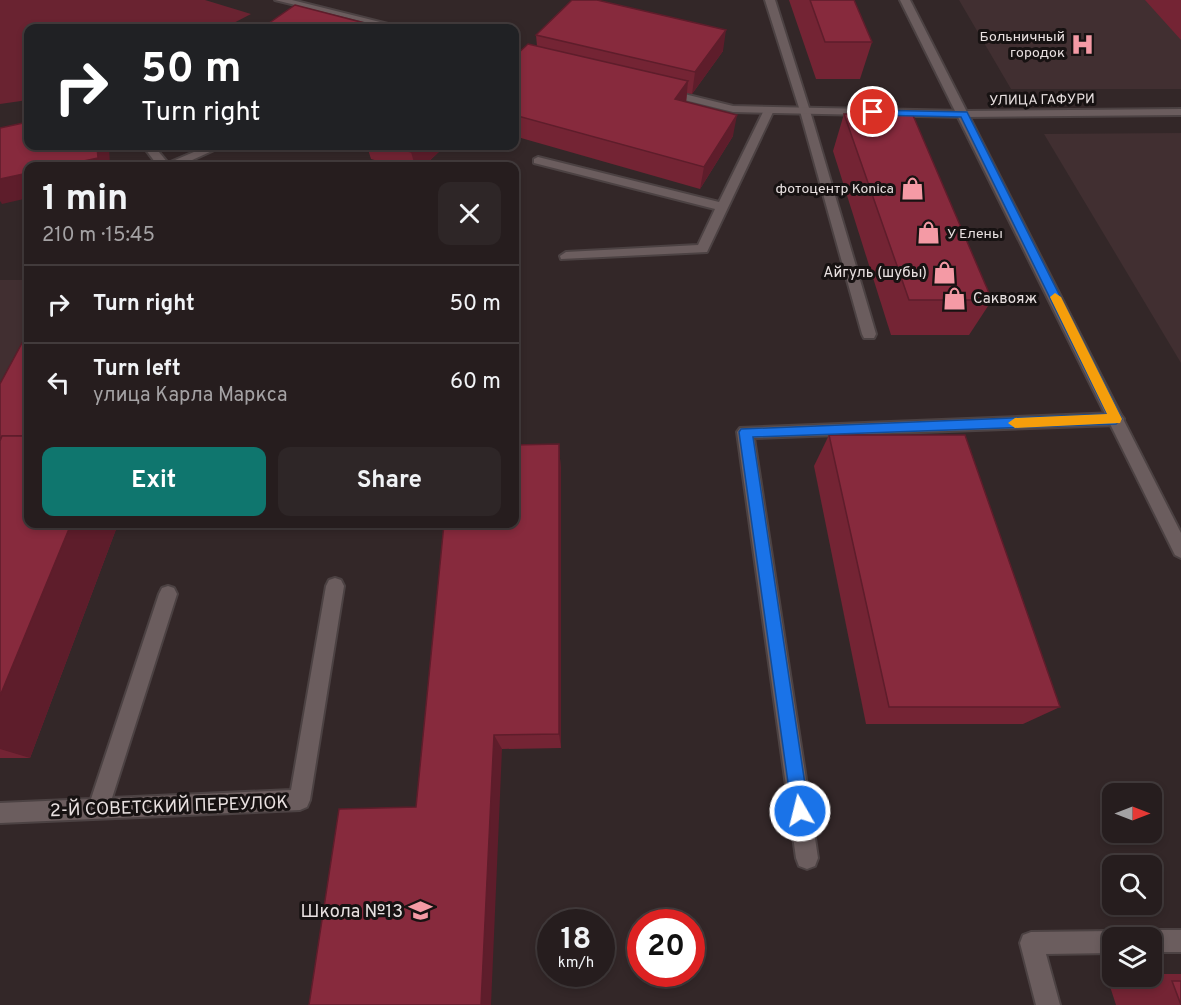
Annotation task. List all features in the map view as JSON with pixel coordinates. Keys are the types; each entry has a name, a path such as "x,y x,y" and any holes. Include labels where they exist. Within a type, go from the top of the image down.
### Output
{"main road":[{"path":"280,0 382,24"},
{"path":"770,0 870,334"},
{"path":"905,0 1181,550"},
{"path":"290,17 307,6"},
{"name":"УЛИЦА ГАФУРИ","path":"652,90 733,109 964,114 1181,112"},
{"path":"566,256 702,249 769,110"},
{"path":"151,150 162,162"},
{"path":"180,162 208,150"},
{"path":"538,161 723,207"},
{"path":"807,858 745,432 1116,419"},
{"name":"2-Й СОВЕТСКИЙ ПЕРЕУЛОК","path":"0,813 300,800 335,586"},
{"path":"98,809 168,594"},
{"path":"1162,942 1181,941"},
{"path":"1048,1005 1031,943 1102,942"}],"shaded area":[{"path":"0,0 205,0 251,14 232,24 24,24 24,101 0,104"},
{"name":"Больничный городок","path":"959,0 1181,0 1181,89 1011,89"},
{"path":"1181,133 1181,363 1044,134"},
{"path":"0,280 24,280 24,338 0,383"}],"building":[{"path":"572,0 597,0 726,30 695,72 536,35"},
{"path":"810,0 854,0 872,42 825,42"},
{"path":"295,5 369,24 268,24"},
{"path":"528,44 688,81 675,99 737,115 704,167 519,116 519,52"},
{"path":"912,113 992,300 909,300 844,114"},
{"path":"24,123 24,150 97,150 98,158 79,162 24,162 24,174 0,179 0,128"},
{"path":"24,339 24,436 2,436 0,441 0,384"},
{"path":"829,435 965,435 1060,707 889,707"},
{"path":"2,436 24,436 24,528 69,528 0,696 0,441"},
{"path":"559,444 559,734 494,735 481,1005 309,1005 339,809 416,807 444,528 519,528 519,445"},
{"path":"1172,981 1181,981 1181,1005"}],"slow traffic":[{"path":"1015,423 1116,419 1055,297"}],"place":[{"name":"Больничный городок","path":"1083,44"},
{"name":"фотоцентр Konica","path":"912,188"},
{"name":"У Елены","path":"929,233"},
{"name":"Айгуль (шубы)","path":"945,272"},
{"name":"Саквояж","path":"955,298"},
{"name":"Школа №13","path":"421,911"}],"route":[{"path":"800,811 745,432 1116,419 964,114 873,112"}]}
